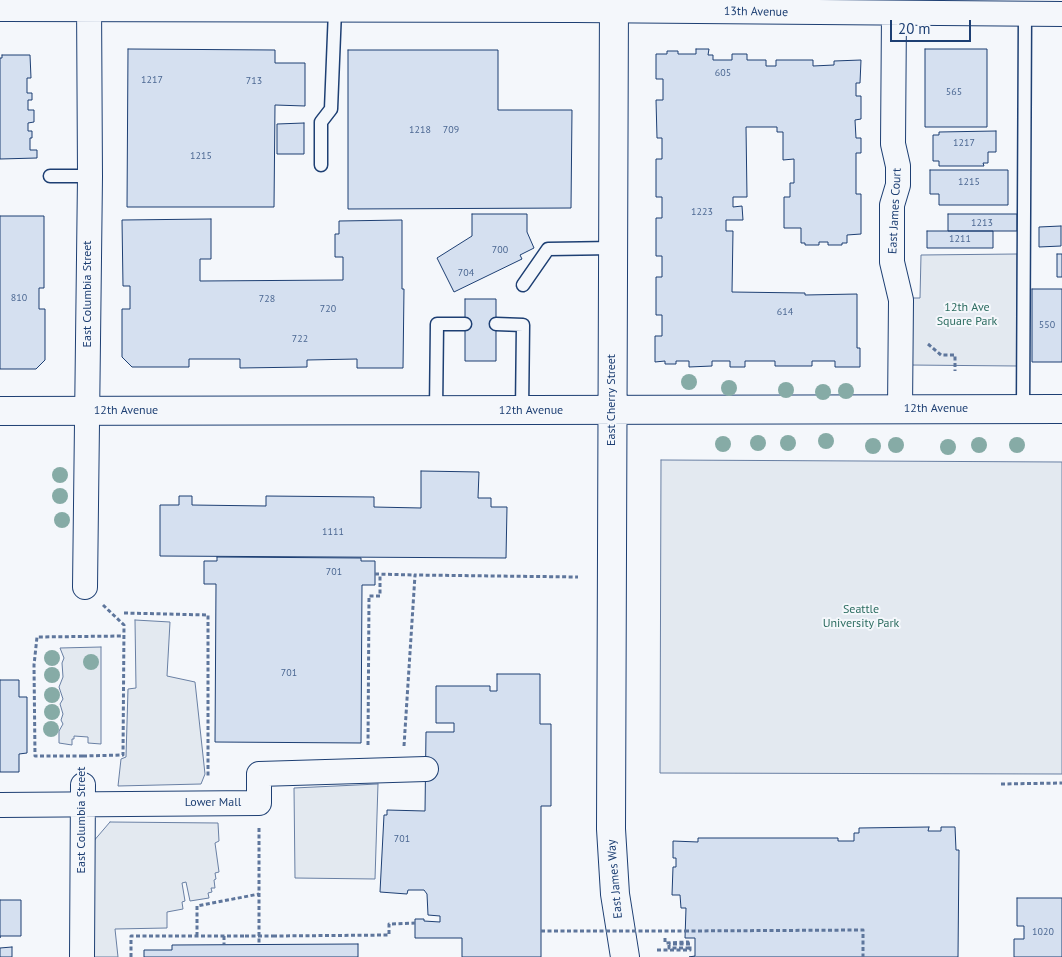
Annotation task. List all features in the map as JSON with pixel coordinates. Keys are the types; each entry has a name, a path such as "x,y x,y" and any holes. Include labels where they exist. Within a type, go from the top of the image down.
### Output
{"main road":[{"name":"East Cherry Street","path":"612,800 614,5"},
{"name":"12th Avenue","path":"0,411 1062,409"},
{"name":"East James Way","path":"612,800 613,872 625,957"}],"street":[{"name":"13th Avenue","path":"0,10 89,5 334,10 614,5 867,6 894,13 1062,14"},
{"name":"East Columbia Street","path":"85,587 90,176 89,5"},
{"name":"East James Court","path":"894,13 893,144 898,166 898,185 892,205 892,262 900,300 900,409"},
{"name":"Lower Mall","path":"0,805 83,794 259,803 259,774 426,769"},
{"name":"East Columbia Street","path":"82,957 83,794"}],"lane":[{"path":"321,165 321,122 331,109 334,10"},
{"path":"1023,409 1025,14"},
{"path":"50,176 90,176"},
{"path":"523,285 548,249 613,248"},
{"path":"436,411 437,324 465,324"},
{"path":"496,324 523,325 522,411"}],"path":[{"path":"928,338 928,346 941,355 955,355 955,371"},
{"path":"368,750 369,596 380,596 378,574 578,577"},
{"path":"402,769 415,575"},
{"name":"East Columbia Street","path":"83,794 83,756 123,755 124,626 108,609"},
{"path":"124,613 208,614 208,752"},
{"path":"83,756 35,756 34,665 36,637 123,636"},
{"path":"1001,784 1062,783"},
{"path":"259,803 260,944"},
{"path":"196,936 198,906 259,894"},
{"path":"131,957 131,936 388,935 388,924 415,923"},
{"path":"541,931 863,930 863,957"},
{"path":"224,936 224,944"},
{"path":"657,950 690,950 690,944 669,944 669,948 688,948 688,942 665,942 665,938"}],"green space":[{"name":"12th Ave Square Park","path":"1017,254 1017,366 909,365 910,298 920,298 921,255"},
{"name":"Seattle University Park","path":"661,460 1062,462 1062,774 660,773"},
{"path":"135,620 170,622 167,676 195,682 205,774 201,784 118,786 121,759 126,757 128,689 136,688"},
{"path":"101,647 101,744 88,743 88,737 74,736 72,745 59,743 59,731 63,724 60,704 63,699 59,687 63,677 62,663 64,658 60,648"},
{"path":"378,784 375,879 295,878 294,788"},
{"path":"110,822 218,823 219,841 215,843 219,872 215,873 215,888 211,888 212,892 208,893 209,898 190,901 186,882 182,883 185,901 182,902 183,909 167,912 167,928 115,929 118,957 92,957 92,843"}],"building":[{"path":"128,49 275,50 275,63 305,63 305,106 275,105 274,207 127,207"},
{"path":"696,49 709,49 708,55 713,55 713,60 732,60 732,54 747,54 747,60 766,60 766,66 776,66 776,60 813,60 813,66 834,65 834,61 861,60 860,83 856,83 856,96 861,96 861,119 855,120 856,138 861,138 861,153 856,153 856,194 861,194 861,234 847,235 847,243 842,243 842,245 828,245 828,242 819,242 819,245 805,245 805,243 801,243 801,228 784,228 784,197 790,197 790,183 794,183 794,159 783,160 783,132 777,132 777,127 746,127 747,197 733,197 733,207 742,206 743,220 726,220 726,231 733,231 732,292 805,293 805,295 857,294 857,348 860,348 860,367 835,367 835,361 812,361 812,366 775,366 775,361 745,361 745,367 730,367 730,361 712,361 712,366 689,367 689,361 676,361 676,364 665,364 665,361 655,362 655,336 662,336 662,315 656,315 656,277 662,277 662,256 656,256 656,218 662,218 662,197 656,197 656,159 662,159 662,138 657,138 656,100 663,100 663,79 656,79 656,54 678,51 678,54 696,54"},
{"path":"925,49 987,49 987,127 925,127"},
{"path":"348,50 498,50 498,110 572,110 571,208 348,209"},
{"path":"2,55 30,55 31,78 27,78 27,93 32,93 32,100 28,100 28,110 34,110 34,122 28,123 28,131 32,131 30,150 37,150 37,158 0,159 0,58 2,58"},
{"path":"304,123 304,154 277,154 277,124"},
{"path":"996,131 996,152 988,152 988,163 983,163 984,166 939,166 939,161 933,161 933,135 939,135 939,132"},
{"path":"930,170 1008,170 1008,205 939,205 939,194 930,194"},
{"path":"472,214 527,214 527,232 534,248 520,255 522,259 454,292 437,258 472,236"},
{"path":"948,214 1017,214 1017,231 948,231"},
{"path":"0,216 44,216 44,288 39,288 39,309 45,309 45,360 36,369 0,369"},
{"path":"211,219 211,259 200,259 200,281 343,280 343,257 335,257 335,234 339,234 339,221 402,220 402,289 404,289 403,368 357,368 357,359 307,360 307,367 240,368 240,359 189,359 189,367 132,367 122,357 122,309 130,309 130,286 123,286 122,220"},
{"path":"1061,226 1061,246 1039,247 1039,227"},
{"path":"927,231 993,231 993,248 927,248"},
{"path":"1057,254 1062,254 1062,277 1057,277"},
{"path":"1032,289 1062,289 1062,362 1032,362"},
{"path":"465,299 496,299 496,361 465,361"},
{"path":"421,471 479,472 478,498 491,498 491,507 507,507 506,558 160,556 160,505 179,505 179,496 192,496 192,505 266,506 266,496 374,497 374,507 421,508"},
{"path":"217,557 361,558 361,561 375,561 375,585 362,585 361,743 215,742 216,584 204,584 204,561 217,561"},
{"path":"497,674 540,674 540,724 551,724 551,806 541,806 541,957 462,957 462,938 415,938 415,919 440,922 440,916 428,915 427,894 424,890 408,890 407,894 380,892 384,815 387,815 387,810 425,811 426,732 454,732 454,723 436,723 436,686 490,686 490,691 497,691"},
{"path":"0,680 19,680 19,697 27,697 27,753 19,754 19,772 0,772"},
{"path":"929,827 928,831 941,831 941,827 955,827 956,850 959,850 958,957 689,957 695,956 695,938 685,938 686,908 681,908 680,895 672,895 673,867 676,867 676,858 673,858 673,841 698,842 698,838 838,838 838,841 854,841 854,833 859,833 859,828"},
{"path":"1017,898 1062,898 1062,957 1014,957 1014,939 1024,939 1024,926 1017,926"},
{"path":"0,900 21,900 21,936 0,936"},
{"path":"358,944 358,957 144,957 144,950 172,950 172,945"},
{"path":"12,947 12,957 0,957 0,948"}]}
